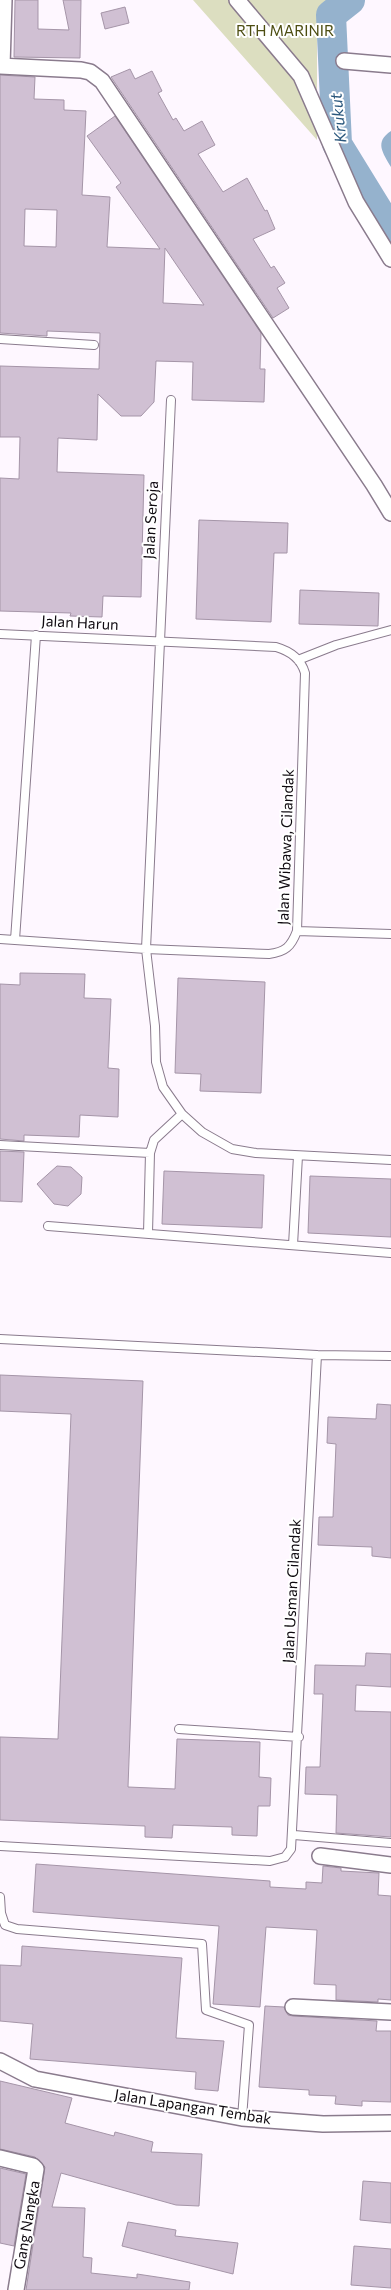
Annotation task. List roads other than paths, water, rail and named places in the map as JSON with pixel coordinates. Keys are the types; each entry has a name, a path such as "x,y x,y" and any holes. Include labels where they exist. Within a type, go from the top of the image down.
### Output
{"street":[{"path":"4,0 1,66 81,70 90,72 102,82 363,468 391,513"},
{"path":"236,0 301,76 356,202 391,259"},
{"path":"344,61 391,65"},
{"path":"320,1856 391,1865"},
{"path":"293,2008 391,2012"},
{"name":"Jalan Lapangan Tembak","path":"0,2062 35,2079 242,2118 323,2124 391,2123"},
{"name":"Gang Nangka","path":"0,2158 33,2166 36,2169 16,2290"}],"lane":[{"path":"0,339 94,344"},
{"name":"Jalan Seroja","path":"171,400 146,949 155,1026 156,1062 164,1087 182,1114 202,1132 232,1149 298,1156 391,1160"},
{"path":"159,641 276,647 291,653 298,660 336,644 391,630"},
{"name":"Jalan Harun","path":"0,634 159,641"},
{"path":"15,940 36,635"},
{"name":"Jalan Wibawa, Cilandak","path":"0,939 146,949 281,953 289,948 297,931 305,673 298,660"},
{"path":"297,931 391,934"},
{"path":"148,1234 150,1153 154,1140 182,1114"},
{"path":"0,1145 150,1153"},
{"path":"293,1245 298,1156"},
{"path":"48,1226 391,1253"},
{"path":"0,1339 317,1355 391,1356"},
{"name":"Jalan Usman Cilandak","path":"0,1846 270,1861 284,1857 291,1849 294,1835 317,1355"},
{"path":"179,1729 299,1737"},
{"path":"294,1835 391,1843"},
{"path":"0,1897 1,1913 5,1925 17,1929 202,1944 206,2010 249,2025 242,2118"}],"water":[{"path":"391,131 391,167 381,144 386,135"}],"waterway":[{"name":"Krukut","path":"350,0 331,15 337,144 391,232"}],"park label":[{"name":"RTH MARINIR","path":"285,31"}]}
